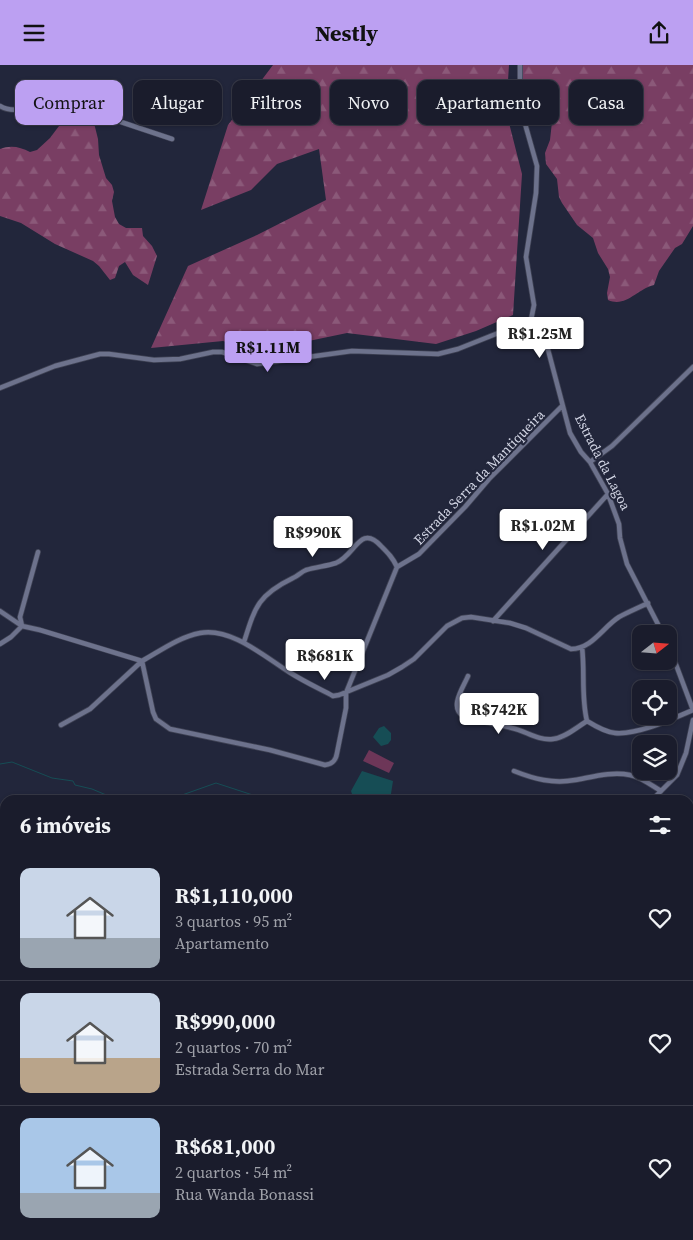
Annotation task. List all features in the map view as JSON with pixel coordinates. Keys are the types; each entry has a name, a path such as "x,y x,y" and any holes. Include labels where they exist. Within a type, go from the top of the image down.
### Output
{"street":[{"path":"0,388 55,367 100,354 116,354 147,360 164,360 222,352 257,364 352,351 438,353 458,349 530,320 534,305 526,257 536,193 537,165 520,105 520,65"},
{"path":"0,106 6,110 16,110 51,103 67,104 172,139"},
{"name":"Estrada da Lagoa","path":"530,320 536,323 546,342 570,433 581,452 590,462 608,494 619,524 620,538 627,564 659,625"},
{"path":"590,462 612,447 693,367"},
{"name":"Estrada Serra da Mantiqueira","path":"397,567 419,554 489,479 562,407"},
{"path":"493,621 608,494"},
{"path":"142,661 153,712 156,719 170,729 270,750 325,765 329,764 336,759 346,708 346,693 397,567 392,558 376,541 372,538 364,538 338,562 304,571 279,584 262,599 252,615 244,642"},
{"path":"22,626 20,617 38,552"},
{"path":"61,725 90,709 142,661 181,640 199,633 215,633 244,642 290,673 333,696 346,693 402,667 414,659 456,620 471,617 510,623 526,628 571,649 582,647 620,617 648,603"},
{"path":"0,611 22,626 142,661"},
{"path":"0,645 22,626"},
{"path":"582,647 585,669 585,713 587,721 613,733 623,733 660,725 693,710 678,670"},
{"path":"468,676 456,705 459,713 463,716 514,728 529,735 550,739 562,735 587,721"},
{"path":"657,795 677,775 682,765 693,720"},
{"path":"514,771 538,780 554,781 573,781 595,775 629,775 661,791"}],"green space":[{"path":"273,65 509,65 508,80 417,80 417,125 510,125 522,174 513,315 476,331 436,344 347,333 256,352 223,341 151,348 188,266 257,235 326,200 319,149 277,164 251,190 201,210 228,125 232,120 232,125 320,125 320,80 262,80"},
{"path":"520,65 693,65 693,226 682,244 675,248 659,271 654,285 620,302 608,300 607,293 610,277 608,269 598,253 593,238 577,225 562,203 559,197 557,179 546,164 545,153 550,140 552,125 559,125 559,80 519,80"},
{"path":"60,125 94,125 99,155 106,178 112,185 114,192 112,201 115,217 119,224 126,228 142,228 143,236 152,246 157,256 148,285 133,275 125,262 119,266 115,278 110,280 93,261 55,244 21,223 0,216 0,149 12,147 30,152 37,150 50,138"}],"shaded area":[{"path":"384,726 391,733 391,740 388,744 381,746 373,737 379,728"},
{"path":"369,750 394,763 389,773 363,761"},
{"path":"362,771 393,781 391,795 352,795 351,791"}],"waterway":[{"path":"0,764 12,762 52,778 73,781 75,785 106,795"},
{"path":"182,795 216,783 253,795"}]}
